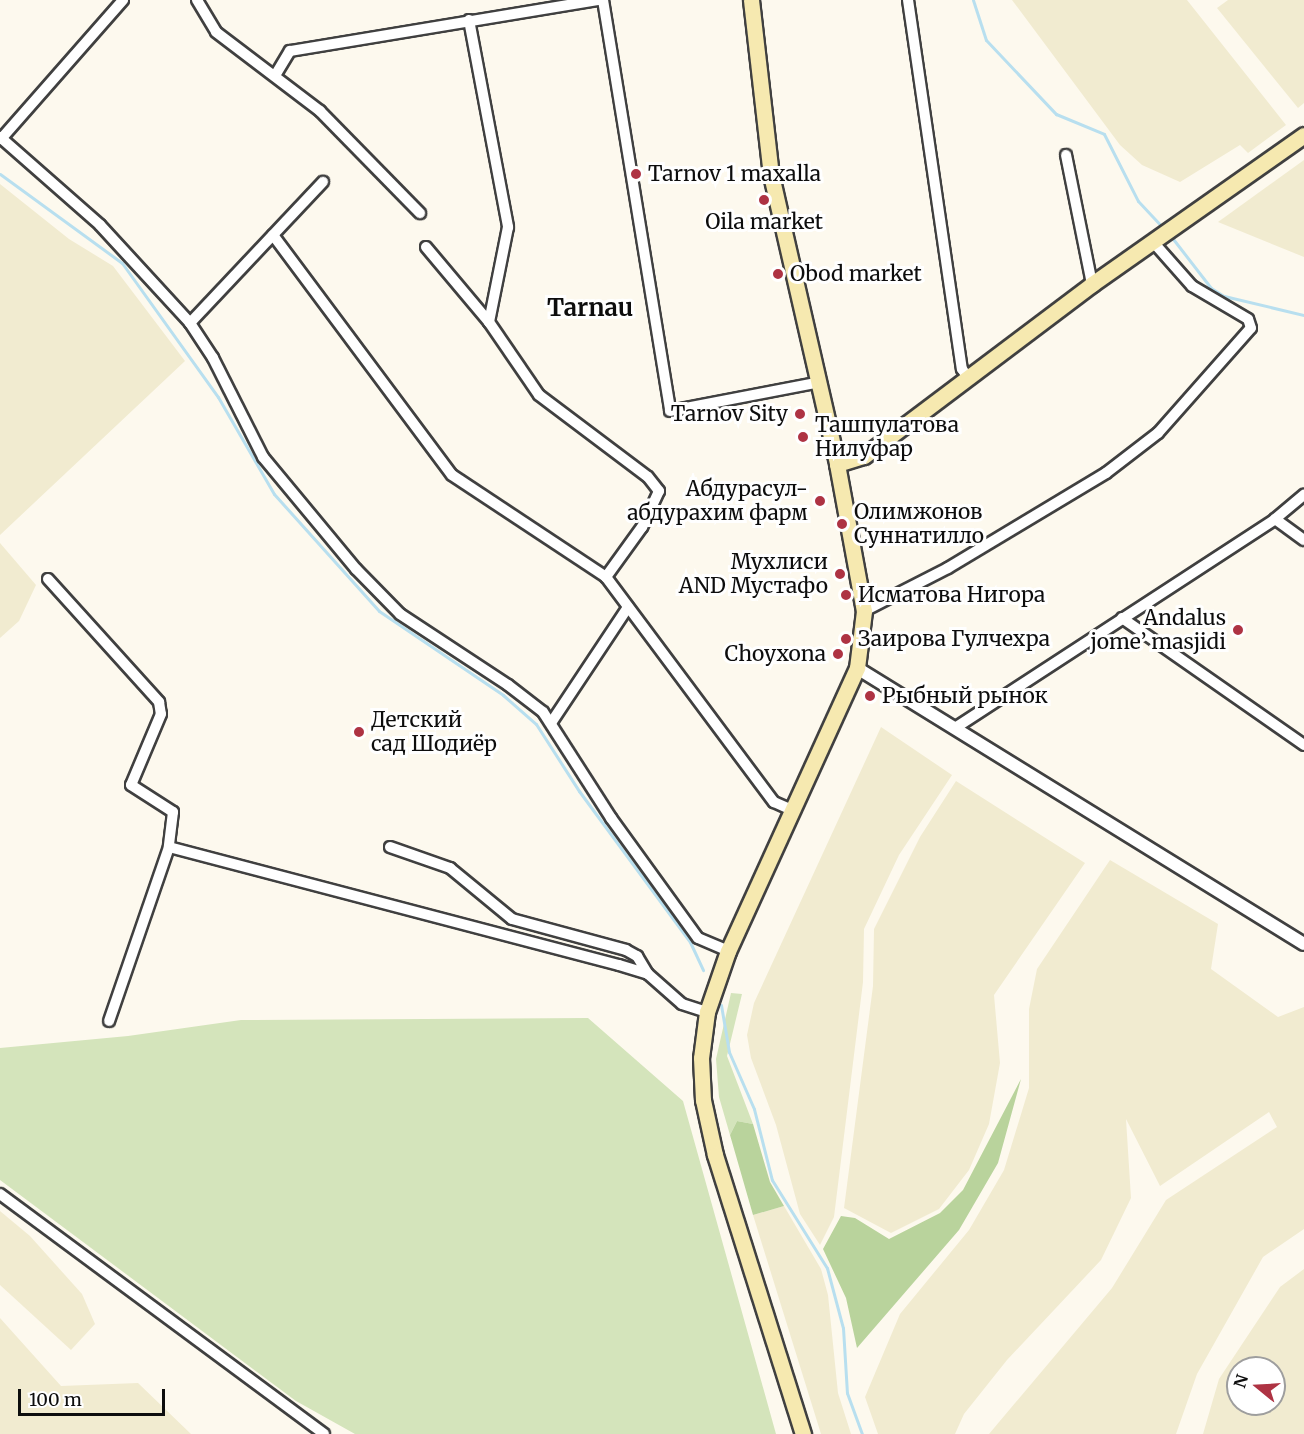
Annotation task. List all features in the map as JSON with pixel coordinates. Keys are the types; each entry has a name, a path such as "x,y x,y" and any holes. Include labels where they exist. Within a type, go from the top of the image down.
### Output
{"main road":[{"path":"751,0 771,176 816,383 837,464 864,611 857,668 728,951 707,1012 701,1058 706,1119 803,1434"},
{"path":"837,464 864,456 1092,284 1157,241 1304,135"}],"street":[{"path":"123,0 0,139 100,225 190,323 213,358 263,457 356,568 400,614 508,685 551,723 611,819 698,938 728,951"},
{"path":"197,0 216,32 276,74 320,111 420,213"},
{"path":"276,74 290,51 601,0 670,411 816,383"},
{"path":"908,0 962,369 969,379"},
{"path":"470,20 508,227 489,322"},
{"path":"1065,155 1092,284"},
{"path":"190,323 323,182"},
{"path":"273,235 452,475 606,578 774,802 792,810"},
{"path":"864,611 948,568 1106,473 1158,433 1251,328 1248,319 1192,286 1157,241"},
{"path":"426,247 489,322 539,395 648,477 659,491 642,527 606,578"},
{"path":"955,728 1275,519 1304,495"},
{"path":"1275,519 1304,540"},
{"path":"48,579 159,702 161,714 131,785 172,812 169,847 109,1021"},
{"path":"551,723 628,607"},
{"path":"1122,618 1304,745"},
{"path":"857,668 1304,944"},
{"path":"169,847 648,974"},
{"path":"390,847 450,868 512,919 626,950 637,956 648,974 681,1004 707,1012"},
{"path":"0,1194 324,1434"}],"shaded area":[{"path":"1012,0 1187,0 1286,125 1248,153 1240,145 1180,182 1142,165 1120,145"},
{"path":"1228,0 1304,0 1304,103 1298,108 1217,8"},
{"path":"1304,160 1304,257 1218,222"},
{"path":"0,184 69,239 113,266 185,361 0,535"},
{"path":"0,543 36,585 19,621 0,638"},
{"path":"881,727 952,775 899,855 864,929 863,982 834,1217 820,1245 800,1214 776,1125 751,1058 747,1035 754,1003"},
{"path":"956,781 1085,863 994,995 1000,1063 989,1124 969,1170 939,1209 891,1233 844,1208 873,986 874,929 920,837"},
{"path":"1110,860 1218,924 1211,969 1278,1017 1304,1007 1304,1229 1263,1257 1197,1374 1176,1434 989,1434 1112,1288 1166,1200 1277,1127 1269,1112 1160,1186 1126,1119 1131,1198 1101,1260 1007,1360 964,1414 955,1434 878,1434 865,1397 900,1314 969,1230 1004,1170 1029,1088 1029,1009 1037,969"},
{"path":"784,1206 821,1269 828,1295 838,1393 851,1434 821,1434 753,1215"},
{"path":"0,1211 30,1236 82,1294 95,1324 71,1350 0,1285"},
{"path":"1304,1269 1304,1434 1203,1434 1219,1379 1226,1368 1226,1416 1286,1416 1286,1356 1234,1356 1280,1287"},
{"path":"0,1318 61,1386 138,1383 191,1434 0,1434"}],"green space":[{"path":"731,993 742,994 727,1056 753,1124 737,1121 730,1135 719,1097 716,1059"},
{"path":"588,1018 683,1101 776,1434 355,1434 296,1401 0,1180 0,1048 128,1036 241,1020"},
{"path":"1021,1079 998,1163 959,1230 857,1348 846,1298 823,1249 841,1216 855,1218 889,1239 940,1213 963,1190"},
{"path":"737,1121 753,1124 770,1182 784,1206 753,1215 730,1135"}],"waterway":[{"path":"973,0 986,40 1056,114 1104,134 1138,201 1163,228"},
{"path":"0,174 122,263 218,397 274,494 379,611 503,695 536,724 579,791 690,942 703,970"},
{"path":"1170,235 1211,288 1224,296 1304,315"},
{"path":"721,1005 729,1052 754,1109 772,1180 827,1268 843,1328 847,1393 862,1434"}],"place":[{"name":"Tarnov 1 maxalla","path":"636,174"},
{"name":"Oila market","path":"764,200"},
{"name":"Obod market","path":"778,274"},
{"name":"Tarnov Sity","path":"800,414"},
{"name":"Ташпулатова Нилуфар","path":"803,437"},
{"name":"Абдурасул- абдурахим фарм","path":"820,501"},
{"name":"Олимжонов Суннатилло","path":"842,524"},
{"name":"Мухлиси AND Мустафо","path":"840,574"},
{"name":"Исматова Нигора","path":"846,595"},
{"name":"Andalus jome’ masjidi","path":"1238,630"},
{"name":"Заирова Гулчехра","path":"846,639"},
{"name":"Choyxona","path":"838,654"},
{"name":"Рыбный рынок","path":"870,696"},
{"name":"Детский сад Шодиёр","path":"359,732"}],"district":[{"name":"Tarnau","path":"590,308"}]}
